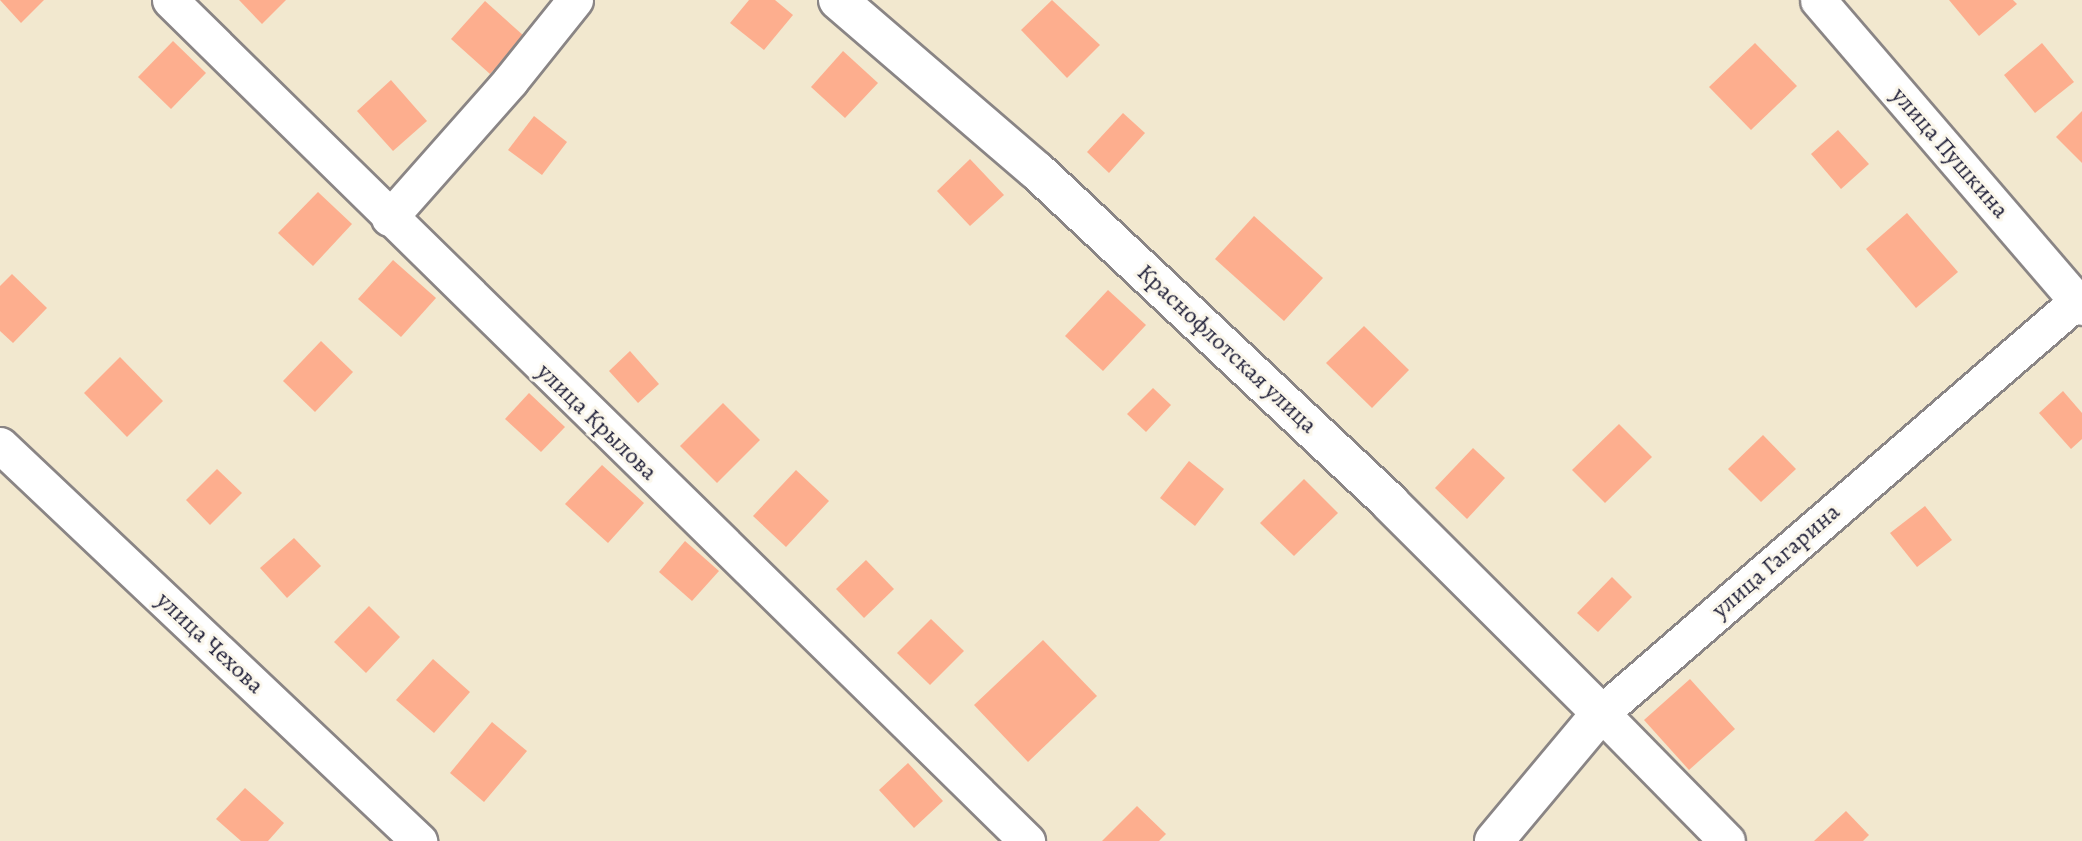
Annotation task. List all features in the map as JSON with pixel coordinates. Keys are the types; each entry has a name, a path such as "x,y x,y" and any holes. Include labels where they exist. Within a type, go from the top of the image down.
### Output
{"street":[{"name":"улица Крылова","path":"170,0 389,218 1027,841"},
{"path":"389,218 510,81 575,0"},
{"name":"Краснофлотская улица","path":"838,0 1037,171 1390,503 1601,713"},
{"name":"улица Пушкина","path":"1818,0 2080,304"},
{"name":"улица Гагарина","path":"1494,841 1601,713 2080,304"},
{"name":"улица Чехова","path":"0,445 419,841"},
{"path":"1601,713 1727,841"}],"building":[{"path":"0,0 44,0 21,23"},
{"path":"239,0 286,0 262,24"},
{"path":"749,0 775,0 793,15 764,50 730,23"},
{"path":"1052,0 1100,45 1067,78 1021,30"},
{"path":"1949,0 2013,0 2017,4 1979,36"},
{"path":"485,1 524,36 490,74 451,39"},
{"path":"173,41 206,73 171,109 138,77"},
{"path":"1755,43 1797,86 1751,130 1709,87"},
{"path":"2042,43 2074,82 2035,113 2004,75"},
{"path":"843,51 878,83 845,118 811,87"},
{"path":"391,80 427,121 393,151 357,111"},
{"path":"2082,111 2082,163 2056,137"},
{"path":"1123,113 1145,133 1109,173 1087,152"},
{"path":"534,116 567,142 542,175 508,150"},
{"path":"1838,130 1869,164 1841,189 1811,154"},
{"path":"970,159 1004,195 970,226 937,191"},
{"path":"318,192 352,224 313,266 278,233"},
{"path":"1907,213 1958,272 1916,308 1866,249"},
{"path":"1254,216 1323,278 1284,321 1215,259"},
{"path":"393,260 436,298 401,337 358,299"},
{"path":"12,274 47,308 13,343 0,331 0,286"},
{"path":"1108,290 1146,325 1103,371 1065,336"},
{"path":"1364,326 1409,370 1372,408 1326,363"},
{"path":"321,341 353,372 315,412 283,381"},
{"path":"630,351 659,384 638,403 609,371"},
{"path":"120,357 163,401 127,437 84,393"},
{"path":"1153,388 1171,405 1146,432 1127,414"},
{"path":"2063,391 2082,413 2082,439 2071,449 2039,413"},
{"path":"529,393 565,427 541,452 505,419"},
{"path":"723,403 760,440 717,483 680,446"},
{"path":"1619,424 1652,457 1605,503 1572,470"},
{"path":"1763,435 1796,469 1761,502 1728,469"},
{"path":"1473,448 1505,478 1467,519 1435,488"},
{"path":"1189,461 1224,489 1195,526 1160,498"},
{"path":"602,465 644,503 608,543 565,504"},
{"path":"217,469 242,493 210,525 186,500"},
{"path":"796,470 829,501 786,547 753,516"},
{"path":"1304,479 1338,513 1294,556 1260,523"},
{"path":"1925,506 1952,540 1917,567 1890,533"},
{"path":"294,538 321,566 287,598 260,568"},
{"path":"685,541 719,571 692,601 659,572"},
{"path":"866,560 894,589 864,618 836,589"},
{"path":"1612,577 1632,597 1598,632 1577,613"},
{"path":"369,606 400,637 366,673 334,642"},
{"path":"931,619 964,651 930,685 897,653"},
{"path":"1043,640 1097,696 1028,762 974,705"},
{"path":"433,659 470,692 434,733 396,700"},
{"path":"1690,679 1735,729 1689,770 1644,720"},
{"path":"492,722 527,751 484,802 450,773"},
{"path":"908,763 943,801 914,828 879,790"},
{"path":"245,788 284,823 268,841 241,841 216,819"},
{"path":"1137,806 1166,834 1159,841 1102,841"},
{"path":"1846,811 1869,835 1863,841 1814,841"}]}
